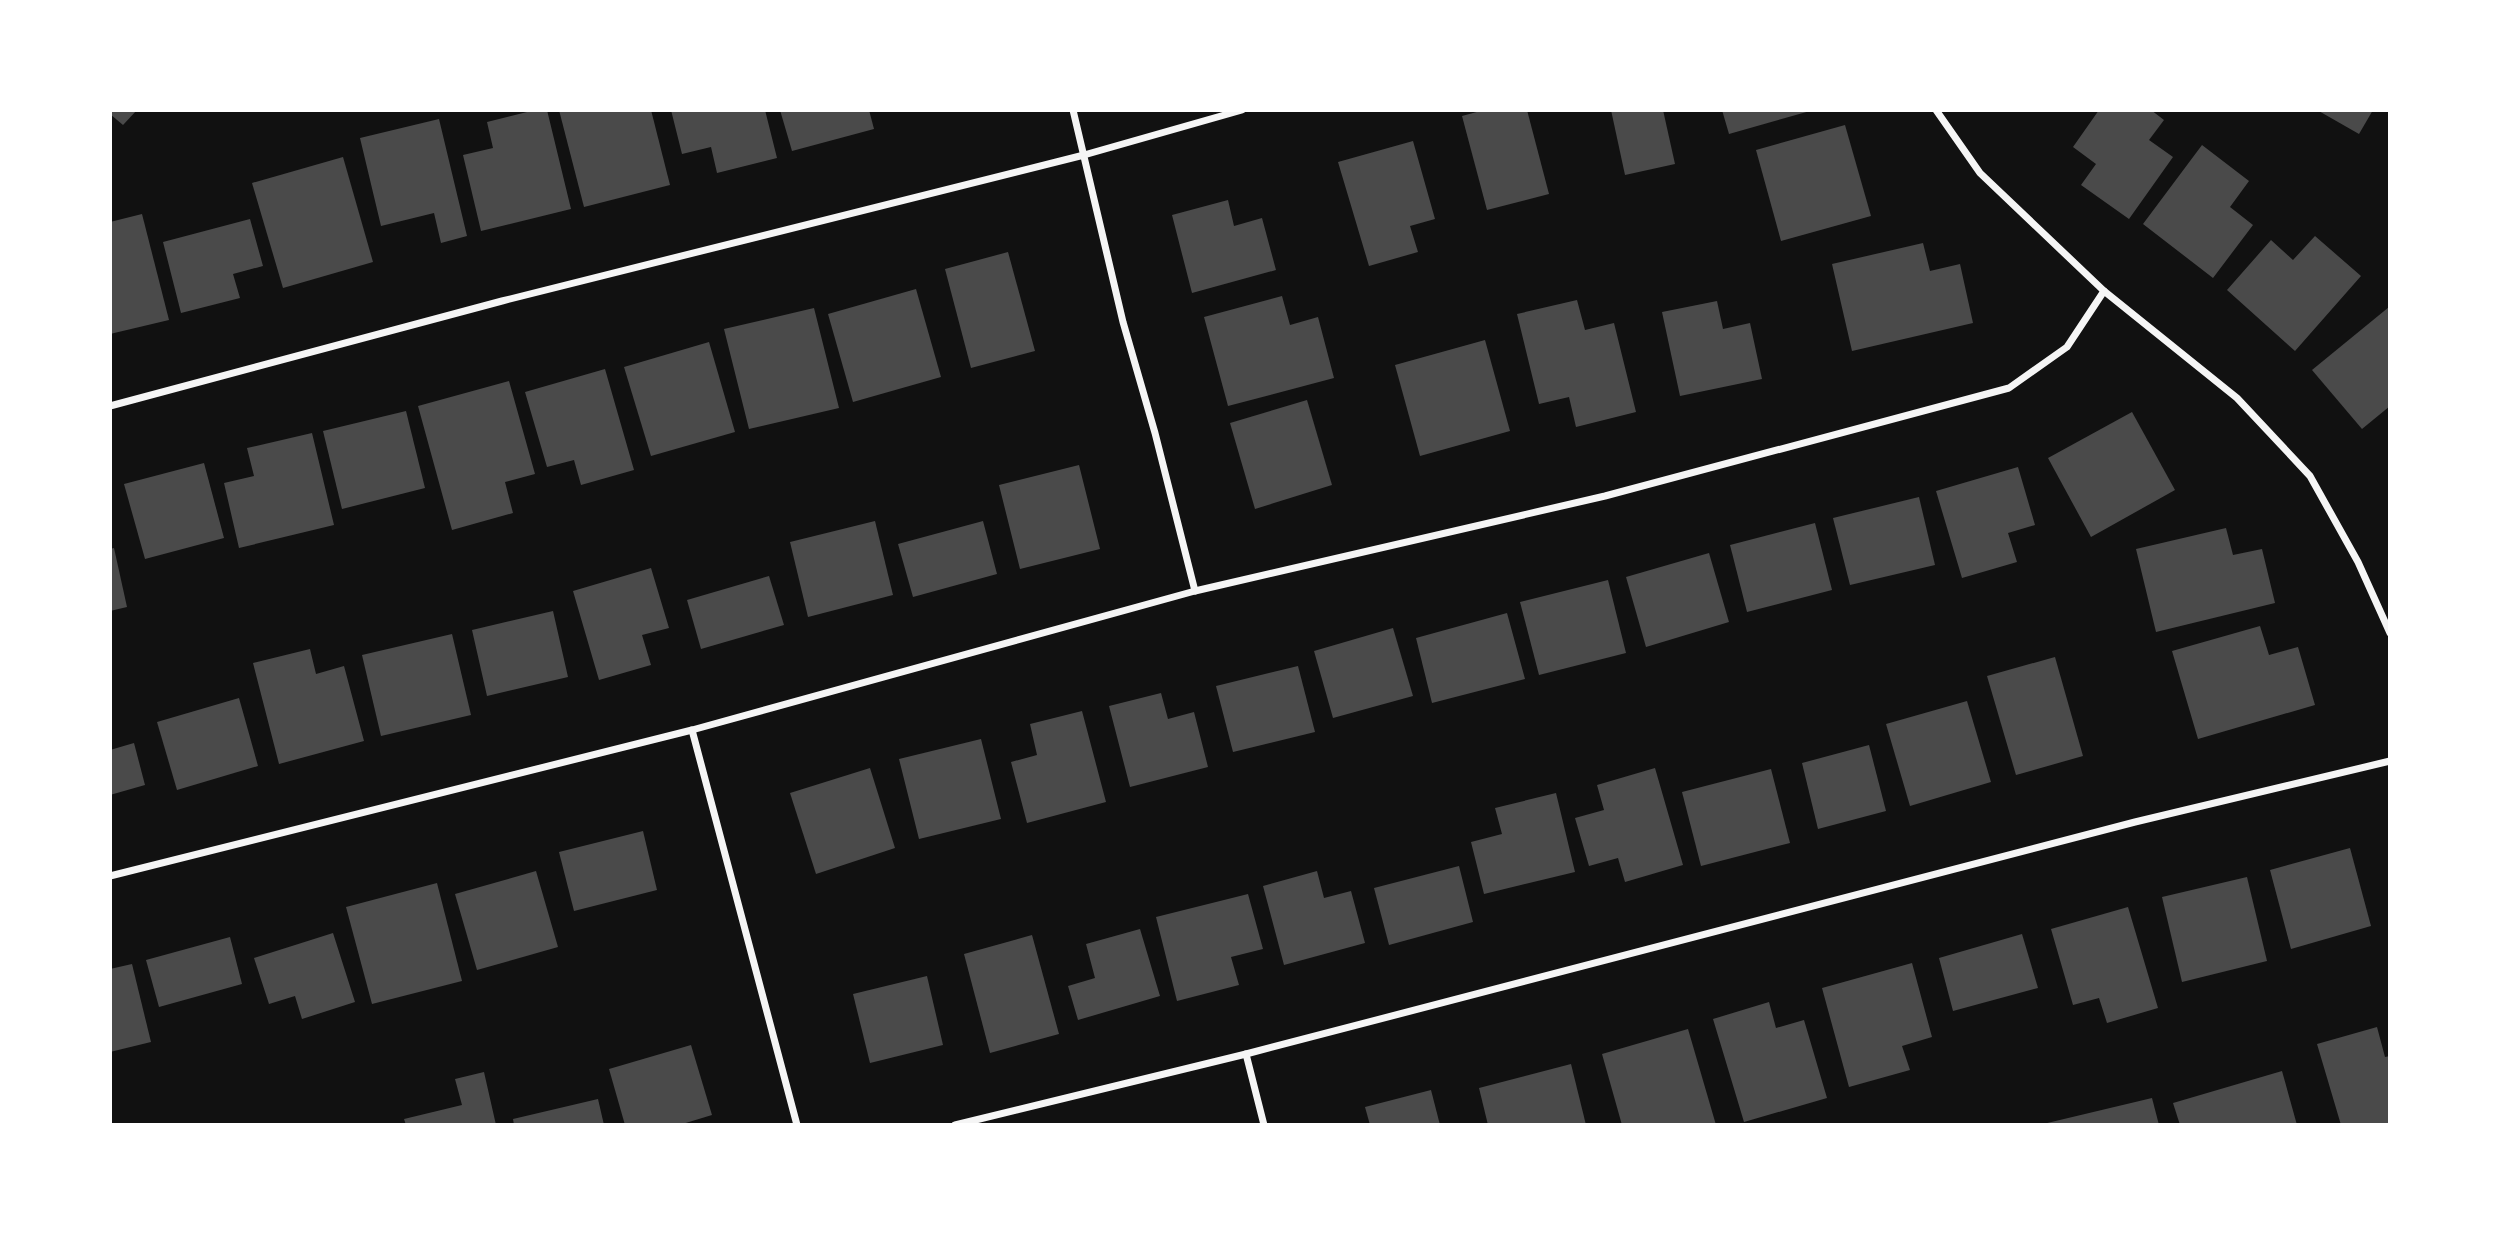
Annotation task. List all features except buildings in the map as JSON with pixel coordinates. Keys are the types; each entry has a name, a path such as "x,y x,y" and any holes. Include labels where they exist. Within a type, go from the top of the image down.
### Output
{"street":[{"path":"1073,110 1123,322 1155,433 1195,591"},
{"path":"110,406 516,297 1084,155 1242,110"},
{"path":"1936,110 1980,173 2104,291 2237,398 2310,476 2358,562 2390,634"},
{"path":"110,876 692,730 1195,591 1605,496 2008,388 2067,347 2104,291"},
{"path":"692,730 797,1125"},
{"path":"955,1125 1246,1054 2134,822 2390,761"},
{"path":"1246,1054 1264,1125"}]}
